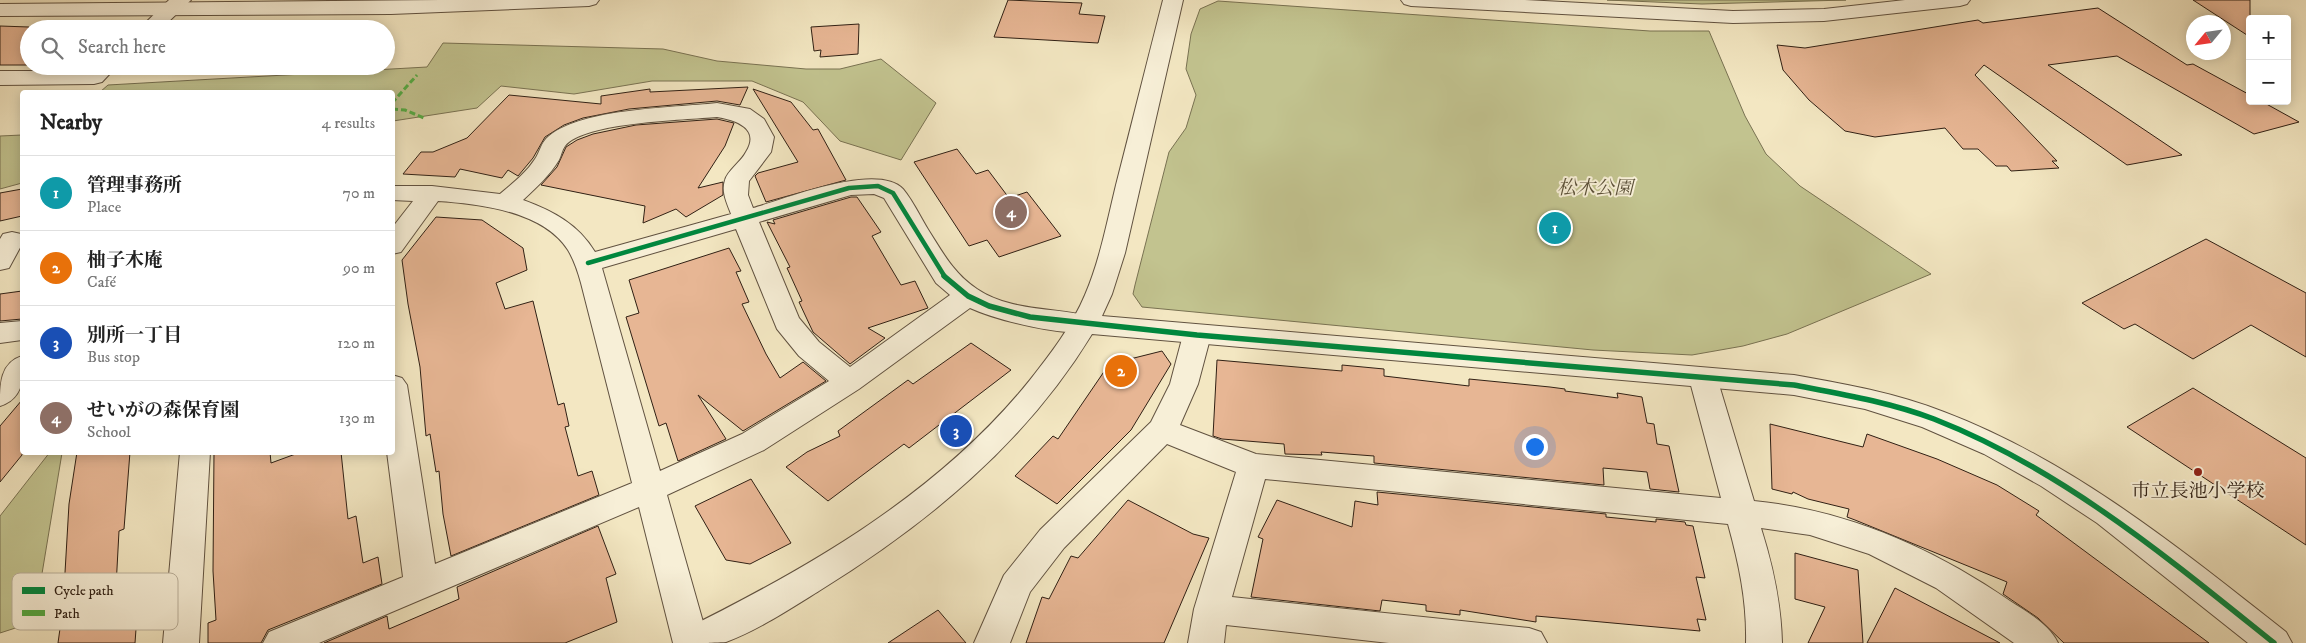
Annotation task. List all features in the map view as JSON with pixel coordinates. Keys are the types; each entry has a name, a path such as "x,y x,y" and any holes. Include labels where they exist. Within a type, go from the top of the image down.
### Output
{"street":[{"path":"0,10 176,4 391,8 589,0"},
{"path":"395,193 432,193 504,203 554,224 574,240 588,263 691,643 783,597 864,544 935,491 970,462 1036,395 1084,324 1099,295 1113,253 1173,0"},
{"path":"1411,0 1732,17 1824,15 1960,0"},
{"path":"158,20 176,4"},
{"path":"0,78 94,77 96,75"},
{"path":"504,203 529,182 547,160 555,142 574,130 598,122 717,110 742,114 756,124 762,138 759,152 737,180 736,195 744,218 787,322 809,348 849,382"},
{"path":"588,263 849,188 878,186 893,194 945,277 968,296 988,306 1030,318 1197,335 1794,386 1856,395 1942,421 1997,446 2053,477 2149,542 2274,643"},
{"path":"395,242 432,193"},
{"path":"281,643 650,489 753,442 849,382 968,296"},
{"path":"0,333 20,331"},
{"path":"992,643 1016,585 1052,539 1162,430 1175,410 1185,385 1197,335"},
{"path":"0,395 20,369"},
{"path":"1703,378 1758,573 1764,613 1764,643"},
{"path":"395,406 421,584"},
{"path":"1162,430 1253,466 1799,519 1866,538 1900,552 1976,594 2040,643"},
{"path":"182,643 195,455"},
{"path":"1206,643 1211,609 1253,466"},
{"path":"1211,609 1413,637 1529,643"}],"green space":[{"path":"1607,0 1846,0 1702,4"},
{"name":"松木公園","path":"1218,1 1650,31 1709,31 1745,116 1766,154 1800,186 1931,274 1787,334 1743,346 1692,355 1593,350 1142,307 1133,294 1135,285 1169,152 1186,128 1196,95 1186,69 1191,34 1200,9"},
{"path":"443,43 663,49 717,61 806,69 840,69 881,59 936,103 901,160 840,141 803,102 752,81 652,81 574,94 501,86 477,108 395,121 395,90 102,90 108,85 285,75 395,75 395,69 427,67"},
{"path":"20,135 20,184 0,189 0,136"},
{"path":"48,455 62,455 42,573 12,573 12,629 0,633 0,516"}],"building":[{"path":"1008,0 1082,3 1079,14 1105,16 1098,43 994,37"},
{"path":"2193,0 2250,0 2250,15 2246,15 2246,34 2231,25 2231,15 2216,15"},
{"path":"2098,8 2187,65 2193,64 2246,93 2246,105 2268,105 2299,122 2254,134 2117,56 2048,65 2182,155 2127,165 1984,65 1975,75 2057,161 2052,161 2059,168 2011,171 2007,166 1996,166 1978,149 1963,149 1945,128 1875,137 1845,131 1809,100 1783,70 1777,45 1805,48 1978,20 1983,23"},
{"path":"859,24 858,54 820,57 821,50 814,51 811,27"},
{"path":"0,26 20,27 20,65 0,65"},
{"path":"748,87 740,105 717,101 629,109 583,118 564,125 545,137 533,158 518,176 508,170 502,178 460,169 455,177 403,174 421,152 433,152 467,138 509,95 601,104 601,96 650,89 650,92"},
{"path":"753,89 791,102 813,130 818,129 846,180 766,202 755,176 758,173 798,162"},
{"path":"717,119 734,123 725,146 698,188 723,182 723,195 686,217 676,209 643,223 645,206 541,185 557,167 566,147 577,140 593,134 636,125"},
{"path":"957,149 976,174 988,170 1009,198 1027,192 1061,236 999,257 987,240 969,246 914,162"},
{"path":"20,189 20,216 0,221 0,193"},
{"path":"851,197 857,197 881,232 872,236 901,285 915,281 928,308 868,328 885,338 850,364 813,332 799,302 802,301 787,268 790,267 767,222 775,224 773,220"},
{"path":"436,217 482,220 523,248 527,270 496,283 505,309 533,301 558,405 564,403 569,426 565,427 578,476 592,471 599,495 451,556 443,514 439,471 436,472 430,434 426,436 420,367 402,260"},
{"path":"2206,239 2306,293 2306,357 2251,325 2193,359 2135,324 2124,329 2082,303"},
{"path":"729,248 741,271 736,272 749,302 742,304 780,378 803,362 826,381 743,431 698,395 726,439 678,461 666,423 659,426 626,317 639,313 629,280"},
{"path":"20,291 20,319 0,321 0,294"},
{"path":"971,343 1011,370 909,448 904,444 828,501 786,467 807,452 840,436 838,431 908,380 913,384"},
{"path":"1162,351 1171,364 1131,430 1057,504 1015,476 1053,436 1058,439 1114,357 1126,360"},
{"path":"1217,360 1342,371 1342,365 1384,369 1384,376 1469,386 1469,379 1550,387 1565,389 1565,391 1618,398 1617,393 1642,397 1647,423 1654,424 1657,444 1669,446 1679,492 1650,489 1647,472 1603,468 1604,485 1374,463 1374,456 1321,452 1322,455 1285,454 1284,444 1222,439 1213,436"},
{"path":"2193,388 2306,458 2306,545 2127,427"},
{"path":"20,402 20,455 22,455 0,482 0,426"},
{"path":"1770,424 1863,447 1867,434 1937,459 1997,485 2039,511 2036,515 2209,643 2064,643 2038,618 2003,594 2007,582 1847,517 1849,509 1808,499 1793,492 1792,494 1772,489"},
{"path":"77,455 130,455 124,529 119,531 117,573 65,573 69,504"},
{"path":"214,455 270,455 271,463 293,455 341,455 348,519 356,516 363,563 378,557 382,584 268,630 261,643 208,643 208,623 216,620 213,571"},
{"path":"751,479 791,543 750,564 726,560 695,506"},
{"path":"1377,492 1606,514 1606,517 1656,522 1656,519 1685,522 1686,525 1693,526 1705,578 1696,577 1706,620 1697,619 1700,631 1536,616 1536,622 1460,610 1460,615 1426,611 1426,605 1382,600 1380,611 1251,597 1263,539 1258,537 1277,500 1352,527 1355,501 1378,505"},
{"path":"1128,500 1193,534 1209,538 1164,643 1026,643 1042,597 1049,599 1071,556 1078,558"},
{"path":"598,526 616,574 606,578 617,622 565,643 324,643 387,616 389,629 459,599 457,587"},
{"path":"1795,553 1858,570 1863,643 1808,643 1825,607 1795,599"},
{"path":"1895,588 2000,643 1867,643"},
{"path":"938,610 966,643 888,643"},
{"path":"60,630 136,630 135,643 58,643"}],"marked path":[{"path":"395,100 417,75"},
{"path":"395,109 405,110 424,118"}],"cycle path":[{"path":"588,263 849,188 878,186 893,193 945,277 968,296 989,306 1030,317 1197,335 1794,385 1866,399 1933,419 1994,446 2052,478 2108,514 2163,554 2274,643"}],"place":[{"name":"せいがの森保育園","path":"1011,212"},
{"name":"管理事務所","path":"1555,228"},
{"name":"柚子木庵","path":"1121,371"},
{"name":"別所一丁目","path":"956,431"},
{"name":"市立長池小学校","path":"2198,472"}]}
